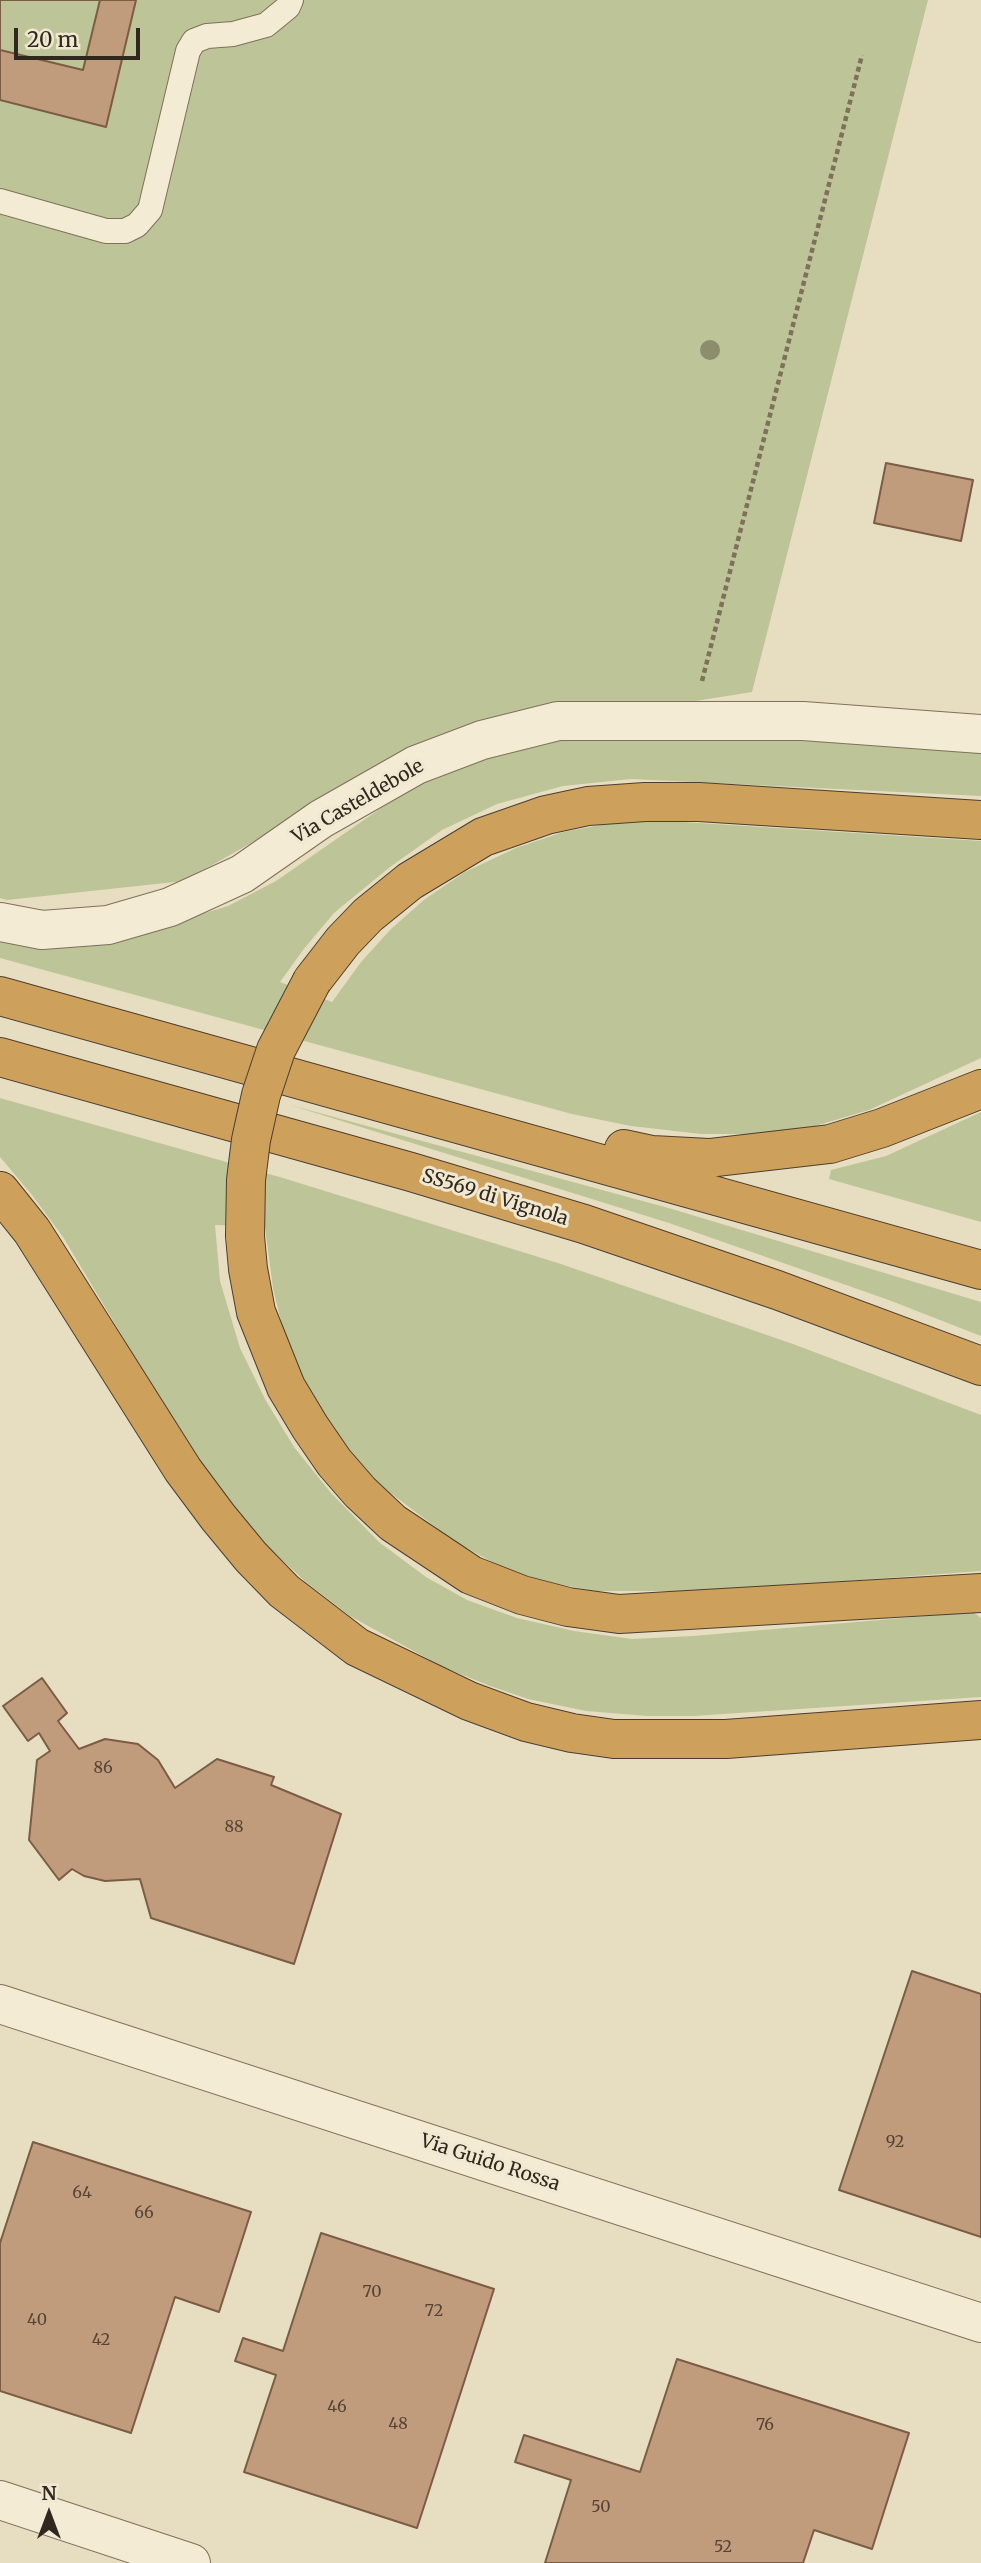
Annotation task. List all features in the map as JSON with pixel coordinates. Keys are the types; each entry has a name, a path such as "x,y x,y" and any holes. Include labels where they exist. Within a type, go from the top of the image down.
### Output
{"highway":[{"path":"981,820 699,802 645,802 588,806 546,815 483,837 410,881 369,915 312,981 276,1049 261,1095 246,1180 244,1236 247,1269 256,1312 286,1387 310,1427 334,1462 376,1508 404,1531 471,1575 522,1595 568,1607 619,1614 981,1593"},
{"path":"0,996 981,1270"},
{"name":"SS569 di Vignola","path":"0,1058 411,1172 584,1224 777,1290 981,1366"},
{"path":"365,1097 652,1155 709,1158 830,1144 882,1128 981,1089"},
{"path":"0,1191 32,1231 183,1470 218,1517 284,1591 358,1647 469,1701 514,1718 572,1733 614,1739 726,1739 981,1720"}],"street":[{"name":"Via Casteldebole","path":"0,922 42,930 108,925 170,907 242,874 321,819 416,765 482,740 558,721 803,721 981,734"},
{"name":"Via Guido Rossa","path":"0,2004 981,2323"},
{"path":"0,2500 191,2563"}],"lane":[{"path":"0,201 106,230 125,231 136,225 150,210 188,51 194,41 265,25 288,7 291,0"}],"path":[{"path":"692,719 862,55"}],"green space":[{"path":"0,0 928,0 752,692 426,744 184,881 7,900 0,898"},
{"path":"794,737 981,749 981,796 631,779 563,786 497,804 442,830 390,867 334,913 280,982 332,1002 361,962 391,929 425,899 465,872 516,848 563,832 611,823 667,821 981,841 981,1058 869,1110 815,1126 757,1134 701,1134 631,1126 572,1114 0,958 0,936 165,925 228,906 276,881 410,788 494,754 560,739"},
{"path":"0,1098 283,1178 558,1263 793,1344 981,1415 981,1571 711,1591 595,1591 546,1582 503,1568 454,1541 376,1482 338,1436 307,1388 284,1334 273,1288 265,1227 215,1225 220,1281 240,1348 266,1401 294,1447 331,1493 379,1542 426,1577 467,1600 517,1618 574,1631 632,1639 973,1612 981,1618 981,1697 693,1716 647,1716 586,1711 528,1699 490,1686 441,1666 350,1616 307,1583 268,1547 231,1506 196,1459 63,1237 0,1157"},
{"path":"290,1105 672,1209 981,1302 981,1336 886,1299 669,1223"},
{"path":"981,1112 981,1222 829,1179 831,1170 886,1156"}],"building":[{"path":"0,0 136,0 106,127 0,100"},
{"path":"0,0 100,0 83,70 0,50"},
{"path":"886,463 973,480 961,541 874,523"},
{"path":"42,1678 67,1713 58,1721 79,1749 105,1739 138,1744 158,1760 175,1788 217,1759 274,1777 271,1785 341,1814 294,1964 151,1918 140,1879 105,1881 84,1876 72,1869 59,1880 29,1840 37,1760 50,1751 39,1733 28,1741 3,1706"},
{"path":"912,1971 981,1994 981,2237 839,2190"},
{"path":"33,2142 251,2212 219,2312 175,2297 131,2433 0,2391 0,2243"},
{"path":"321,2233 494,2289 417,2528 244,2472 276,2375 235,2361 243,2338 283,2351"},
{"path":"677,2359 909,2433 872,2549 814,2530 803,2563 545,2563 571,2480 515,2462 524,2435 640,2472"}]}
